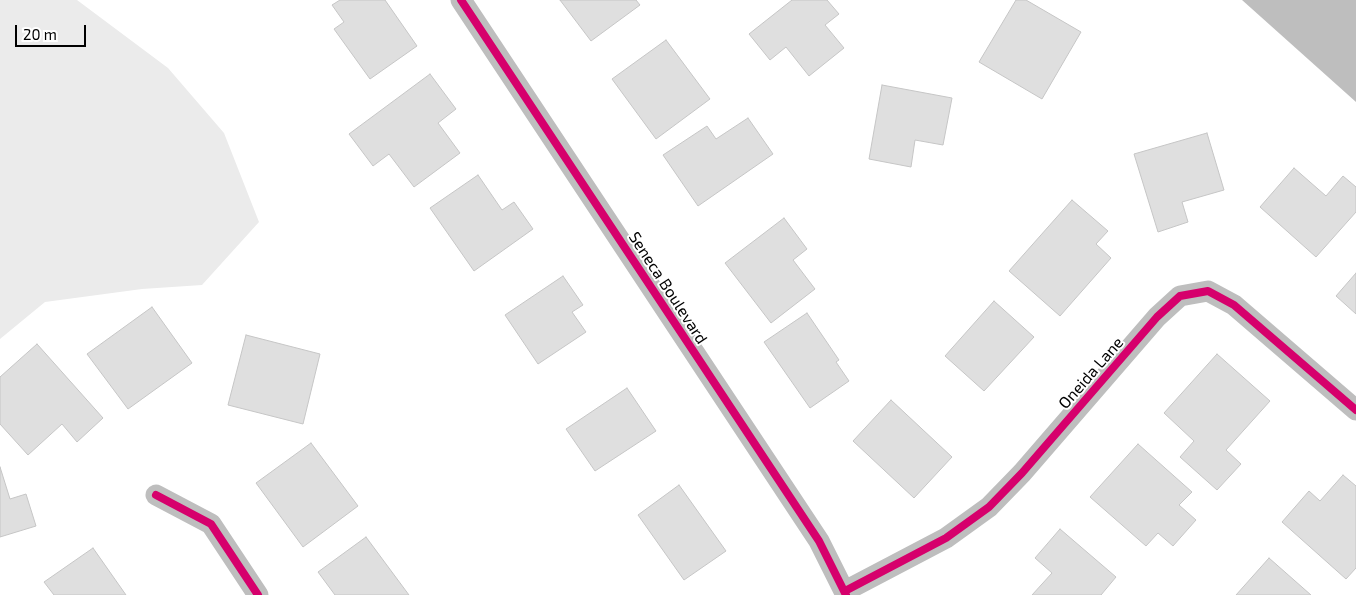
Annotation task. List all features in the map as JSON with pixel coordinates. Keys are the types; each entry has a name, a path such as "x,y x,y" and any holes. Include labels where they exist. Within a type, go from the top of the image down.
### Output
{"street":[{"name":"Seneca Boulevard","path":"461,0 819,541 846,593"},
{"name":"Oneida Lane","path":"846,593 946,538 989,507 1022,473 1157,317 1180,296 1208,292 1234,305 1356,410"},
{"path":"156,494 211,524 258,595"}],"shaded area":[{"path":"0,0 77,0 168,68 224,133 259,222 202,285 142,289 45,302 0,339"},
{"path":"1242,0 1356,0 1356,102"}],"building":[{"path":"340,0 385,0 417,46 370,79 334,29 344,22 332,5"},
{"path":"560,0 636,0 640,5 591,41"},
{"path":"792,0 827,0 839,14 825,25 844,48 809,76 786,47 770,60 749,34"},
{"path":"1016,0 1026,0 1081,32 1042,99 979,62"},
{"path":"666,40 710,99 656,139 612,79"},
{"path":"430,74 456,109 438,123 460,153 414,187 389,154 373,166 349,134"},
{"path":"882,85 952,98 943,145 915,140 911,167 869,159"},
{"path":"748,118 773,154 698,206 663,155 707,126 716,139"},
{"path":"1207,133 1224,190 1182,202 1188,222 1158,232 1134,154"},
{"path":"1294,168 1326,196 1343,176 1356,187 1356,212 1316,257 1260,207"},
{"path":"478,175 502,210 514,202 533,229 474,271 430,208"},
{"path":"1072,200 1108,231 1096,244 1111,258 1060,316 1009,271"},
{"path":"784,218 807,249 793,260 815,289 771,323 725,263"},
{"path":"1356,273 1356,314 1336,296"},
{"path":"563,276 583,305 572,312 586,332 538,364 505,315"},
{"path":"994,301 1034,337 984,391 945,356"},
{"path":"152,307 192,363 128,409 87,354"},
{"path":"807,313 839,360 836,362 849,381 810,408 764,342"},
{"path":"246,335 320,354 303,424 228,405"},
{"path":"37,344 103,418 77,442 62,424 28,455 0,424 0,377"},
{"path":"1217,354 1270,401 1226,450 1241,464 1217,490 1180,457 1194,441 1164,413"},
{"path":"627,388 656,431 595,471 566,429"},
{"path":"891,400 952,457 914,498 853,441"},
{"path":"311,443 358,506 303,547 256,483"},
{"path":"1138,444 1192,492 1179,505 1196,520 1173,546 1158,533 1146,546 1090,497"},
{"path":"0,467 10,499 26,494 36,526 0,537"},
{"path":"1343,475 1356,486 1356,568 1346,579 1282,522 1309,491 1320,501"},
{"path":"679,485 726,551 684,580 638,515"},
{"path":"1060,529 1116,577 1101,595 1032,595 1052,573 1035,558"},
{"path":"366,537 409,595 335,595 318,572"},
{"path":"93,548 126,595 54,595 44,582"},
{"path":"1269,558 1311,595 1236,595"}],"cycle path":[{"path":"461,0 819,541 846,595"},
{"path":"845,591 946,538 989,507 1022,473 1157,317 1180,296 1208,291 1234,305 1356,410"},
{"path":"156,495 211,524 258,595"}]}
